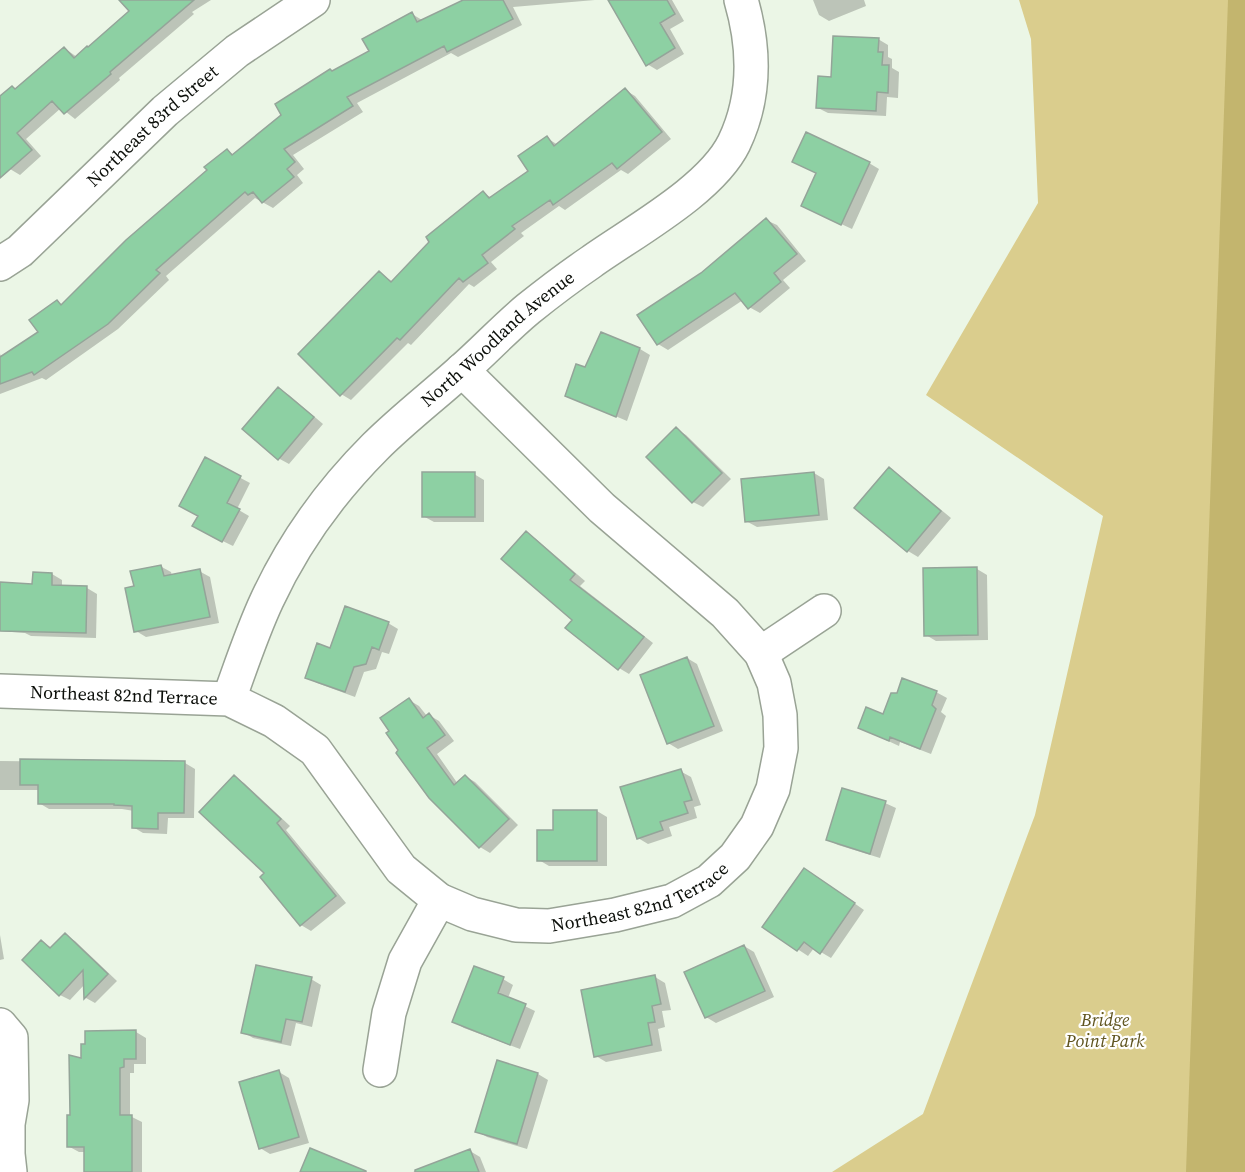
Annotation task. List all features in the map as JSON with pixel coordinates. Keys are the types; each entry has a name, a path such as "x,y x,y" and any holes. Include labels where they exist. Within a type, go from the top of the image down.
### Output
{"street":[{"name":"Northeast 83rd Street","path":"0,264 20,251 174,104 237,51 313,0"},
{"name":"North Woodland Avenue","path":"229,699 267,601 288,559 346,478 375,446 528,309 590,262 656,218 712,174 733,144 749,104 752,59 748,24 741,0"},
{"name":"Northeast 82nd Terrace","path":"0,691 229,699 274,721 315,750 401,868 439,900 472,914 516,925 549,926 615,915 672,901 709,881 735,857 757,826 773,789 781,748 780,715 774,683 761,653 725,613 602,508 462,370"},
{"path":"761,653 824,611"},
{"path":"380,1070 389,1013 405,961 439,900"},
{"path":"0,1025 11,1038 12,1100 6,1158"}],"green space":[{"name":"Bridge Point Park","path":"1019,0 1245,0 1245,1172 832,1172 923,1114 1035,815 1103,516 926,395 1038,203 1031,39"}],"shaded area":[{"path":"1228,0 1245,0 1245,1172 1186,1172"}],"building":[{"path":"119,0 194,0 64,114 52,101 17,133 32,150 0,178 0,96 12,86 15,89 64,47 74,58 88,47 129,11"},
{"path":"463,0 503,0 513,19 447,52 444,46 347,97 353,106 284,149 295,162 287,169 294,177 262,203 253,192 248,195 245,192 156,270 160,273 108,324 34,375 32,372 0,384 0,357 38,332 29,320 57,300 61,305 126,240 207,170 204,167 227,149 232,155 281,115 275,104 330,69 332,71 369,51 362,39 412,12 417,22"},
{"path":"608,0 667,0 675,14 660,23 675,48 646,66"},
{"path":"833,36 879,38 878,52 883,52 882,65 889,65 888,93 877,92 876,111 816,108 818,76 831,77"},
{"path":"625,88 662,132 617,169 612,163 553,205 550,200 512,226 515,229 482,255 488,263 463,282 459,278 400,340 397,338 340,396 298,354 379,271 391,282 429,242 426,237 483,191 489,198 528,171 518,156 547,136 554,146"},
{"path":"806,132 870,162 841,225 801,206 816,173 792,162"},
{"path":"766,218 797,254 774,273 781,282 748,309 735,293 657,345 637,315 701,273"},
{"path":"601,332 640,348 616,417 565,396 576,364 585,367"},
{"path":"278,387 314,417 278,460 242,429"},
{"path":"676,427 722,473 692,503 646,457"},
{"path":"205,457 241,476 227,503 240,509 222,542 192,526 198,516 179,506"},
{"path":"889,467 941,511 907,552 854,508"},
{"path":"422,472 475,472 475,517 422,517"},
{"path":"814,472 819,515 745,522 741,479"},
{"path":"526,531 575,574 570,580 644,637 618,670 565,628 572,620 501,559"},
{"path":"161,565 164,576 200,569 210,617 134,632 125,588 134,586 130,571"},
{"path":"977,567 978,635 924,636 923,568"},
{"path":"33,572 52,573 52,585 87,586 86,633 0,631 0,582 32,584"},
{"path":"345,606 389,622 379,650 372,647 366,664 354,667 345,692 305,678 317,643 330,648"},
{"path":"687,657 714,726 667,744 640,675"},
{"path":"902,678 937,691 932,705 936,709 920,749 890,737 889,741 858,728 866,707 883,714 891,693 897,693"},
{"path":"409,698 423,718 429,713 445,735 427,748 454,785 465,775 509,819 479,848 429,798 396,753 398,750 386,733 389,731 380,718"},
{"path":"20,759 185,761 184,813 158,813 158,829 132,828 132,806 38,804 38,785 20,785"},
{"path":"681,769 692,800 684,802 688,813 660,822 663,830 637,839 620,787"},
{"path":"234,775 281,819 277,823 336,896 300,926 260,877 264,873 199,812"},
{"path":"842,788 886,801 870,854 826,840"},
{"path":"553,810 597,810 597,861 537,861 537,830 553,830"},
{"path":"804,868 855,903 820,954 804,942 797,951 762,927"},
{"path":"65,933 108,974 84,999 83,970 59,996 22,960 41,940 50,948"},
{"path":"744,945 765,991 705,1018 684,972"},
{"path":"256,965 312,977 302,1022 286,1019 281,1042 241,1033"},
{"path":"474,966 504,977 498,993 526,1004 510,1045 452,1022"},
{"path":"655,975 661,1004 652,1006 655,1022 648,1023 652,1045 594,1057 581,990"},
{"path":"136,1030 136,1059 124,1059 124,1067 120,1068 120,1115 132,1115 132,1172 84,1172 84,1147 67,1147 67,1115 70,1115 69,1055 81,1058 81,1044 85,1044 85,1031"},
{"path":"497,1060 538,1073 517,1144 475,1132"},
{"path":"279,1070 299,1137 259,1149 239,1082"},
{"path":"310,1148 366,1171 366,1172 300,1172"},
{"path":"470,1149 479,1172 415,1172 415,1170"}]}
